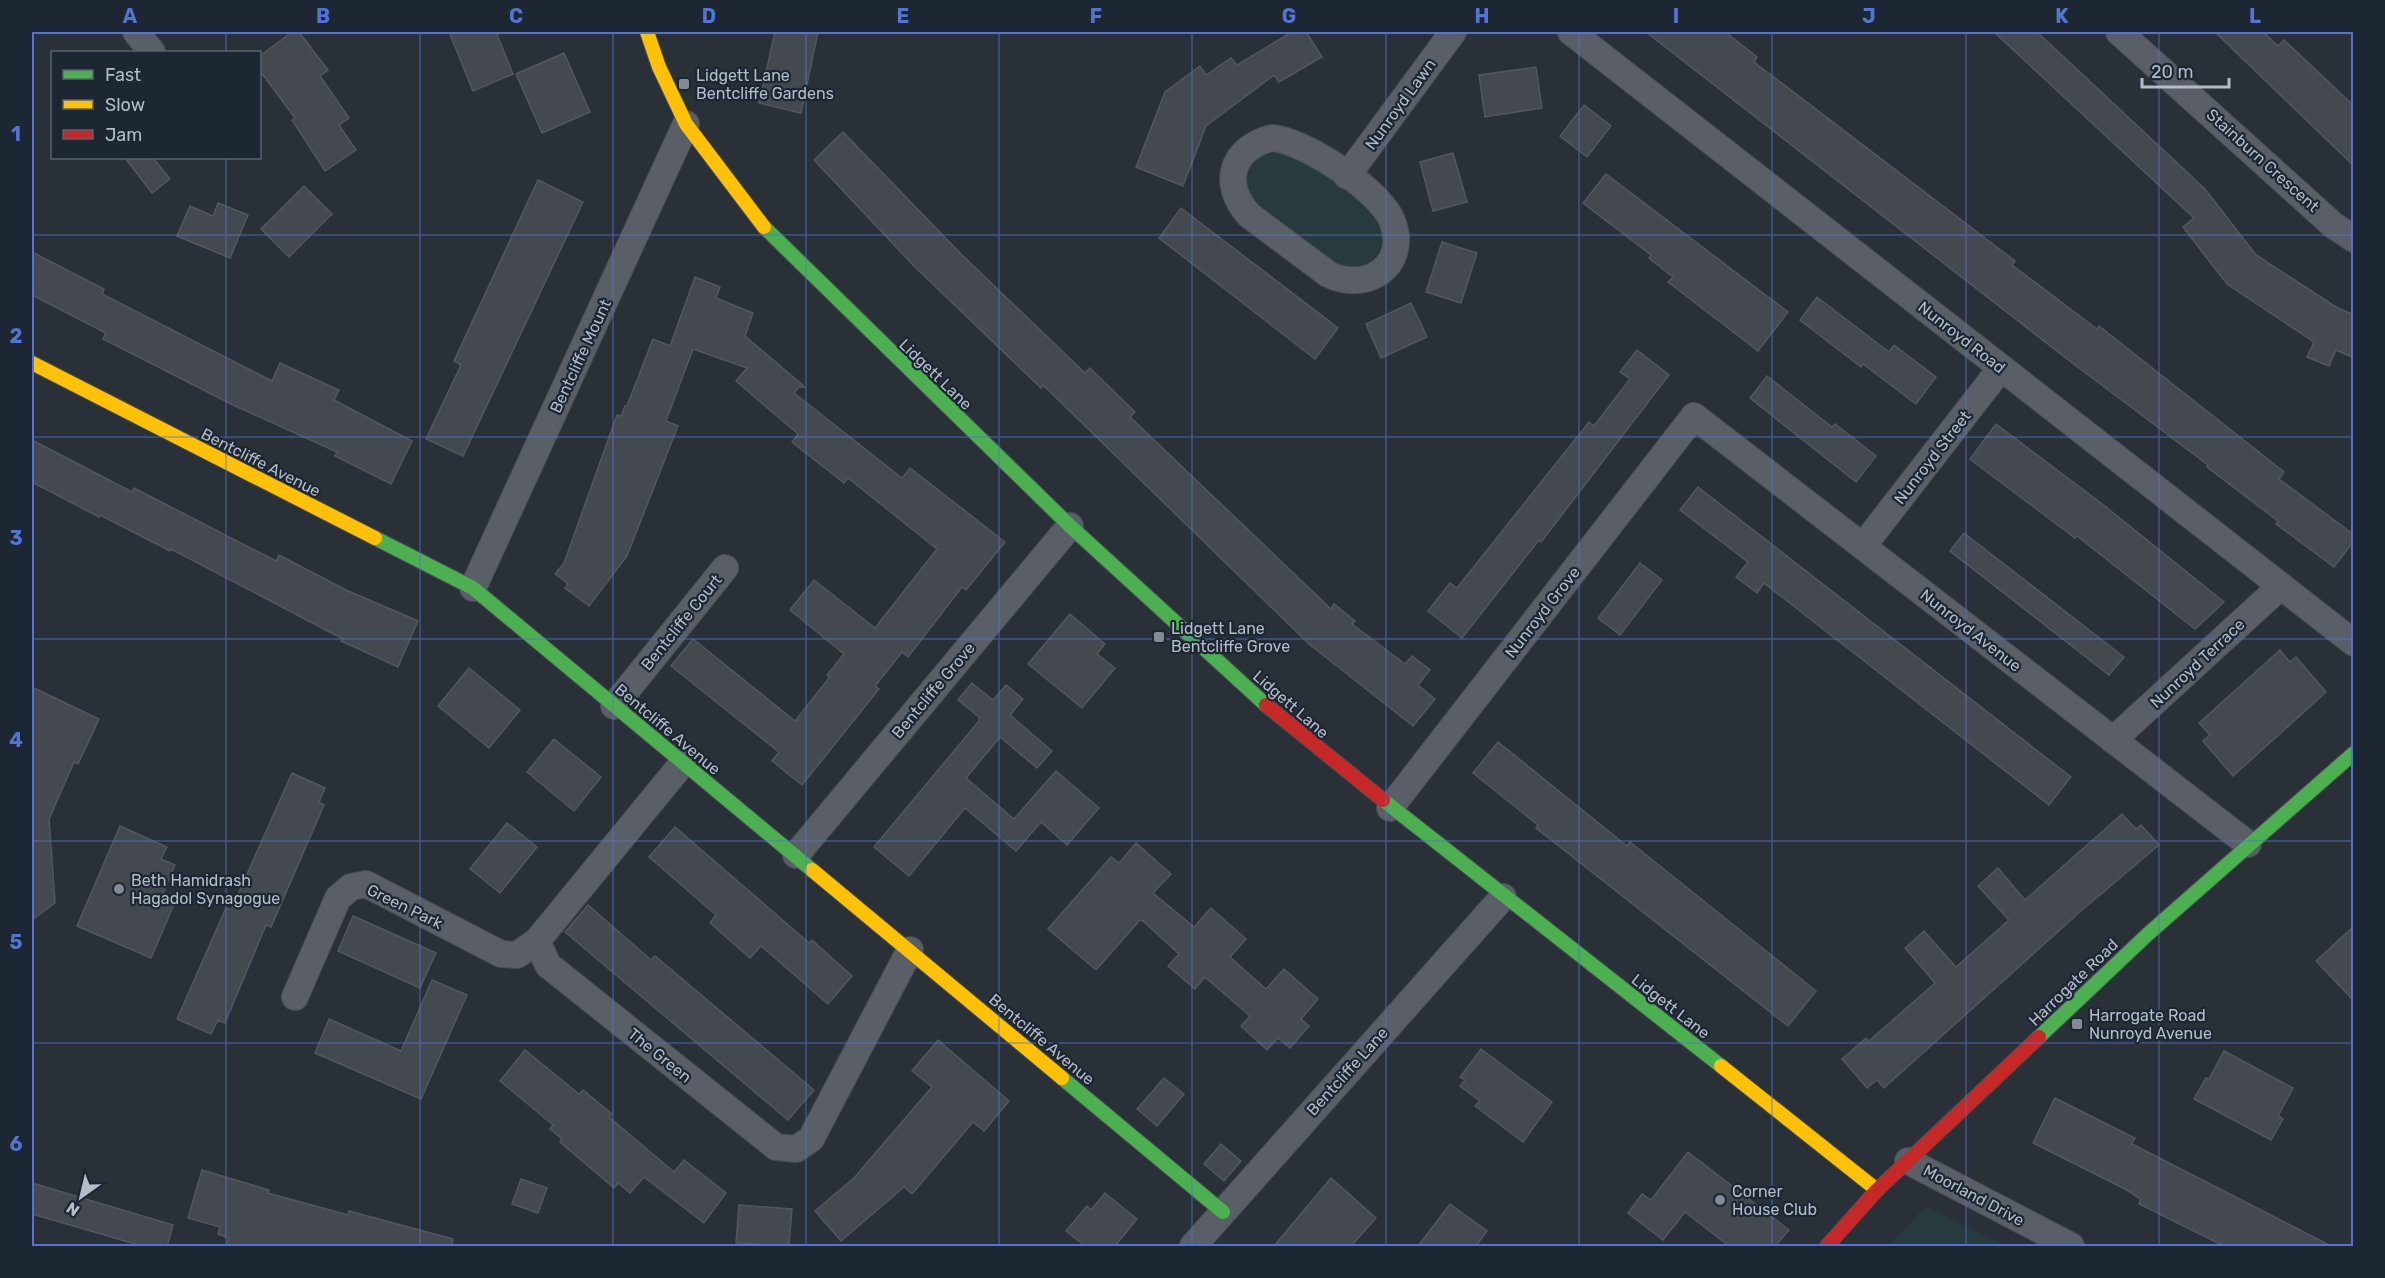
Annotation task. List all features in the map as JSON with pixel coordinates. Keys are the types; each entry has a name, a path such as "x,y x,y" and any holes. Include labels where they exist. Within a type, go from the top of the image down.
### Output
{"street":[{"path":"136,32 151,51"},
{"name":"Lidgett Lane","path":"647,32 659,67 686,124 764,227 1070,526 1282,720 1390,808 1877,1190"},
{"name":"Nunroyd Lawn","path":"1347,176 1453,32"},
{"name":"Nunroyd Road","path":"1571,32 2354,643"},
{"name":"Stainburn Crescent","path":"2120,32 2333,225 2354,238"},
{"name":"Bentcliffe Mount","path":"473,588 686,124"},
{"path":"1272,138 1287,139 1301,145 1347,176 1369,189 1385,208 1396,234 1396,248 1390,261 1381,272 1369,279 1355,282 1340,280 1328,274 1249,215 1239,204 1234,190 1233,176 1237,161 1246,150 1258,141 1272,138"},
{"name":"Bentcliffe Avenue","path":"32,363 473,588 1223,1212"},
{"name":"Nunroyd Street","path":"1863,546 2001,368"},
{"name":"Nunroyd Avenue","path":"1694,416 2248,844"},
{"name":"Nunroyd Grove","path":"1390,808 1694,416"},
{"name":"Bentcliffe Grove","path":"796,855 1070,526"},
{"name":"Bentcliffe Court","path":"614,706 725,567"},
{"name":"Nunroyd Terrace","path":"2113,740 2281,586"},
{"name":"Harrogate Road","path":"1827,1246 1877,1190 2148,934 2354,753"},
{"path":"537,941 682,764"},
{"name":"Green Park","path":"295,997 338,898 351,887 366,884 501,954 517,955 537,941"},
{"name":"Bentcliffe Lane","path":"1193,1246 1503,897"},
{"name":"The Green","path":"537,941 548,965 557,973 776,1147 796,1149 811,1139 910,950"},
{"name":"Moorland Drive","path":"1908,1161 2071,1246"}],"green space":[{"path":"1263,150 1295,154 1337,182 1376,214 1381,224 1381,244 1371,260 1353,267 1334,263 1257,204 1245,182 1248,170"},
{"path":"1926,1206 2006,1246 1888,1246"}],"building":[{"path":"292,32 299,32 328,70 320,76 349,118 339,125 356,150 325,171 292,120 295,118 261,72 261,55"},
{"path":"449,32 496,32 513,74 473,91"},
{"path":"775,32 818,32 801,113 759,103"},
{"path":"1292,32 1306,32 1322,57 1279,82 1274,75 1206,126 1183,186 1136,167 1165,92 1200,66 1206,75 1231,58 1237,65"},
{"path":"1646,32 1725,32 1757,57 1754,62 2015,261 2012,265 2097,329 2099,326 2284,472 2279,479 2354,535 2354,541 2334,567 2276,524 2278,521 2207,467 2208,465 2071,362"},
{"path":"1994,32 2037,32 2205,189 2256,255 2336,307 2354,315 2354,358 2336,350 2329,366 2307,357 2314,342 2227,284 2183,227 2194,218"},
{"path":"2215,32 2263,32 2278,46 2284,40 2354,106 2354,166"},
{"path":"564,53 590,112 542,133 516,74"},
{"path":"1536,67 1542,108 1485,117 1479,75"},
{"path":"1584,105 1611,126 1587,157 1560,136"},
{"path":"843,132 961,254 1085,373 1090,368 1135,412 1130,417 1331,609 1334,604 1355,621 1352,624 1405,664 1412,656 1430,670 1418,685 1435,699 1413,726 1309,644 1043,385 1041,388 914,266 814,160"},
{"path":"1453,153 1467,202 1433,211 1420,162"},
{"path":"126,159 154,159 170,179 152,193"},
{"path":"1606,174 1788,312 1758,351 1668,282 1673,277 1649,258 1651,255 1583,203"},
{"path":"538,180 583,202 463,456 426,439 461,365 454,361"},
{"path":"304,186 332,214 289,257 261,229"},
{"path":"218,203 248,215 230,258 177,236 190,206 213,216"},
{"path":"1181,208 1338,328 1315,359 1159,238"},
{"path":"1442,242 1477,253 1461,303 1426,292"},
{"path":"32,252 104,289 102,294 272,381 280,363 339,390 334,400 412,441 391,484 335,456 337,452 233,405 103,339 106,333 32,295"},
{"path":"695,277 720,287 716,298 753,313 745,336 805,387 799,387 794,393 902,478 910,468 1005,542 966,590 962,587 908,657 902,652 875,686 879,689 802,785 772,761 779,752 671,666 693,639 795,721 830,677 827,675 844,654 790,610 814,580 875,628 937,549 848,478 844,483 792,442 798,434 736,381 747,368 693,349 666,421 678,426 627,556 589,606 565,588 568,584 555,574 564,563 617,415 621,416 627,406 653,339 670,346"},
{"path":"1817,297 1889,352 1894,345 1936,377 1916,404 1863,364 1861,367 1800,320"},
{"path":"1411,303 1427,337 1381,358 1366,324"},
{"path":"1637,350 1669,375 1541,542 1539,540 1462,638 1428,611 1450,583 1457,588 1589,422 1594,426 1630,379 1620,372"},
{"path":"1767,376 1832,427 1835,424 1876,456 1856,482 1750,398"},
{"path":"1996,424 2101,503 2224,602 2195,629 2077,536 2075,538 1970,459"},
{"path":"32,440 132,492 134,488 276,561 279,555 346,590 418,621 398,667 341,641 343,639 171,549 170,551 100,515 99,517 32,482"},
{"path":"1698,487 2071,777 2049,805 1764,583 1757,593 1736,577 1748,562 1680,510"},
{"path":"1964,533 2124,657 2109,675 1950,551"},
{"path":"1640,563 1662,580 1620,635 1598,618"},
{"path":"1070,614 1105,644 1097,654 1115,668 1082,708 1028,664"},
{"path":"2280,650 2290,662 2296,657 2326,692 2233,776 2203,741 2210,735 2199,723"},
{"path":"469,668 520,710 489,748 438,706"},
{"path":"972,683 993,700 1006,685 1023,699 1010,715 1052,751 1037,768 1000,737 966,778 1014,819 1056,771 1099,808 1067,845 1041,822 1016,851 965,808 909,876 874,847 979,721 979,717 958,700"},
{"path":"32,687 99,719 78,764 74,762 49,819 55,903 32,920"},
{"path":"554,739 601,777 574,811 527,772"},
{"path":"1498,742 1627,846 1630,842 1816,991 1788,1026 1536,828 1538,825 1473,773"},
{"path":"292,773 325,788 319,802 324,805 271,927 266,925 225,1023 218,1020 211,1034 177,1019 226,908 231,910"},
{"path":"2122,814 2136,829 2141,825 2159,845 2082,910 1884,1088 1877,1080 1867,1088 1842,1059 1866,1038 1869,1041 1935,983 1905,948 1924,931 1956,967 2009,920 1978,886 1998,868 2025,900"},
{"path":"507,823 537,847 500,893 470,869"},
{"path":"120,826 167,847 161,859 175,865 162,896 175,902 151,958 77,926"},
{"path":"675,827 809,943 812,940 852,976 828,1004 761,946 750,958 710,923 716,915 649,857"},
{"path":"1136,843 1171,874 1153,893 1194,927 1211,908 1246,939 1230,957 1266,989 1284,969 1318,999 1301,1019 1309,1026 1290,1048 1278,1038 1267,1050 1241,1026 1250,1016 1205,977 1195,989 1168,966 1179,954 1143,921 1140,920 1096,970 1048,929 1111,857 1119,863"},
{"path":"588,905 651,960 655,956 814,1090 788,1120 565,932"},
{"path":"353,916 436,953 420,988 338,951"},
{"path":"2354,926 2354,1001 2316,961"},
{"path":"432,980 467,995 421,1099 315,1053 329,1019 401,1051"},
{"path":"938,1040 1009,1101 984,1131 973,1122 912,1194 904,1187 841,1241 815,1211 854,1178 932,1087 912,1071"},
{"path":"1481,1049 1552,1102 1523,1142 1475,1106 1480,1101 1460,1086 1465,1080 1460,1077"},
{"path":"525,1050 579,1094 583,1090 612,1114 609,1117 674,1172 684,1160 726,1193 704,1223 644,1177 630,1193 618,1183 614,1188 560,1142 562,1139 550,1129 553,1125 500,1081"},
{"path":"2224,1051 2293,1088 2278,1116 2283,1119 2271,1140 2194,1099 2206,1078 2209,1079"},
{"path":"1164,1078 1184,1094 1157,1126 1137,1109"},
{"path":"2055,1098 2135,1138 2132,1144 2331,1246 2224,1246 2139,1204 2141,1199 2125,1189 2033,1143"},
{"path":"1221,1144 1241,1161 1224,1181 1204,1164"},
{"name":"Corner House Club","path":"1688,1152 1789,1230 1775,1246 1729,1246 1685,1212 1663,1240 1628,1213 1642,1194 1651,1200"},
{"path":"202,1170 269,1190 268,1193 348,1215 349,1211 453,1239 452,1246 226,1246 229,1238 218,1234 220,1227 188,1218"},
{"path":"1331,1178 1376,1218 1351,1246 1274,1246"},
{"path":"521,1179 547,1188 538,1213 512,1204"},
{"path":"32,1183 173,1225 167,1246 142,1246 32,1214"},
{"path":"1105,1193 1137,1219 1115,1246 1085,1246 1066,1231 1087,1206 1091,1210"},
{"path":"1450,1204 1487,1231 1476,1246 1418,1246"},
{"path":"739,1205 792,1209 789,1246 736,1243"}],"traffic: fast":[{"path":"764,227 1070,526 1266,705"},
{"path":"375,538 473,588 812,870"},
{"path":"2039,1037 2148,934 2354,753"},
{"path":"1383,800 1721,1066"},
{"path":"1062,1078 1223,1212"}],"traffic: slow":[{"path":"647,32 659,67 686,124 764,227"},
{"path":"32,363 375,538"},
{"path":"812,870 1062,1078"},
{"path":"1721,1066 1877,1190"}],"traffic: jam":[{"path":"1266,705 1383,800"},
{"path":"1827,1246 1877,1190 2039,1037"}],"place":[{"name":"Lidgett Lane Bentcliffe Gardens","path":"684,84"},
{"name":"Lidgett Lane Bentcliffe Grove","path":"1159,637"},
{"name":"Beth Hamidrash Hagadol Synagogue","path":"119,889"},
{"name":"Harrogate Road Nunroyd Avenue","path":"2077,1024"},
{"name":"Corner House Club","path":"1720,1200"}]}
